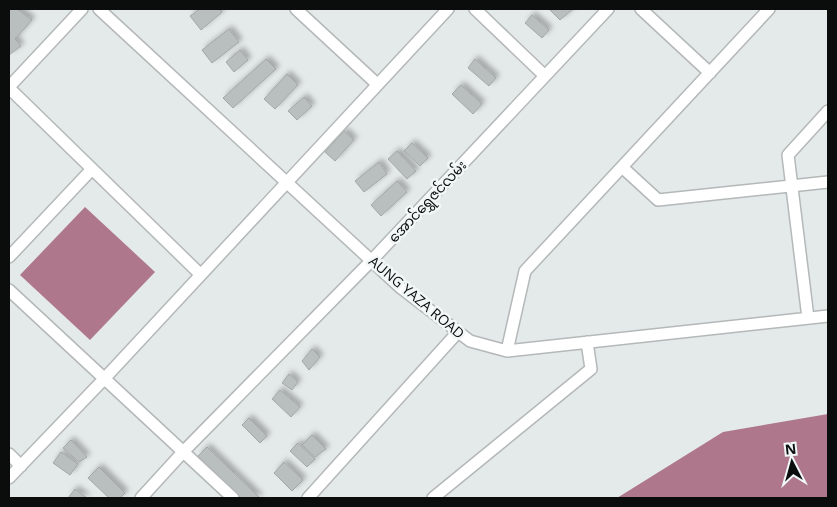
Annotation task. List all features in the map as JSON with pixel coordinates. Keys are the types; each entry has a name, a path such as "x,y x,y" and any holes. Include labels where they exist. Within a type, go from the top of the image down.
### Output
{"street":[{"path":"82,9 9,88 200,274"},
{"name":"AUNG YAZA ROAD","path":"99,9 401,288 470,341 507,351 828,316"},
{"path":"296,9 377,84"},
{"path":"9,478 104,379 448,9"},
{"path":"475,9 545,76"},
{"name":"အောင်ရွှေဇင်လမ်း","path":"141,498 184,451 372,260 608,9"},
{"path":"641,9 710,73"},
{"path":"507,351 525,271 769,9"},
{"path":"808,318 788,155 828,111"},
{"path":"622,167 658,200 828,182"},
{"path":"9,257 92,169"},
{"path":"9,290 184,451 232,498"},
{"path":"308,498 458,332"},
{"path":"433,498 591,369 587,342"},
{"path":"9,454 21,466"}],"shaded area":[{"path":"85,207 155,272 90,340 20,275"},
{"path":"828,414 828,498 617,498 723,432"}],"building":[{"path":"17,9 32,20 15,39 21,46 9,55 9,11"},
{"path":"200,9 219,9 222,12 201,30 190,16"},
{"path":"549,9 573,9 560,20"},
{"path":"532,15 549,30 542,38 525,23"},
{"path":"229,29 239,42 212,63 202,50"},
{"path":"240,50 248,60 234,72 226,62"},
{"path":"266,59 276,69 233,108 223,98"},
{"path":"475,59 496,78 489,86 468,68"},
{"path":"287,74 298,85 275,109 264,99"},
{"path":"461,85 482,104 473,114 452,94"},
{"path":"304,97 312,106 297,120 288,111"},
{"path":"344,131 354,140 335,161 325,152"},
{"path":"412,143 428,158 420,166 404,151"},
{"path":"397,151 416,171 407,179 388,159"},
{"path":"379,162 387,174 364,192 355,181"},
{"path":"397,181 407,192 381,216 371,205"},
{"path":"312,349 320,357 309,370 302,361"},
{"path":"289,374 298,382 292,390 282,383"},
{"path":"280,390 300,407 291,417 272,399"},
{"path":"249,418 267,436 260,443 242,425"},
{"path":"312,435 326,449 315,457 302,445"},
{"path":"71,440 87,457 79,462 63,448"},
{"path":"298,443 315,459 307,467 290,451"},
{"path":"207,447 260,498 241,498 198,456"},
{"path":"61,452 78,464 70,475 53,463"},
{"path":"284,462 303,480 292,491 274,473"},
{"path":"99,467 125,493 120,498 109,498 88,478"},
{"path":"75,489 87,498 68,498"}]}
